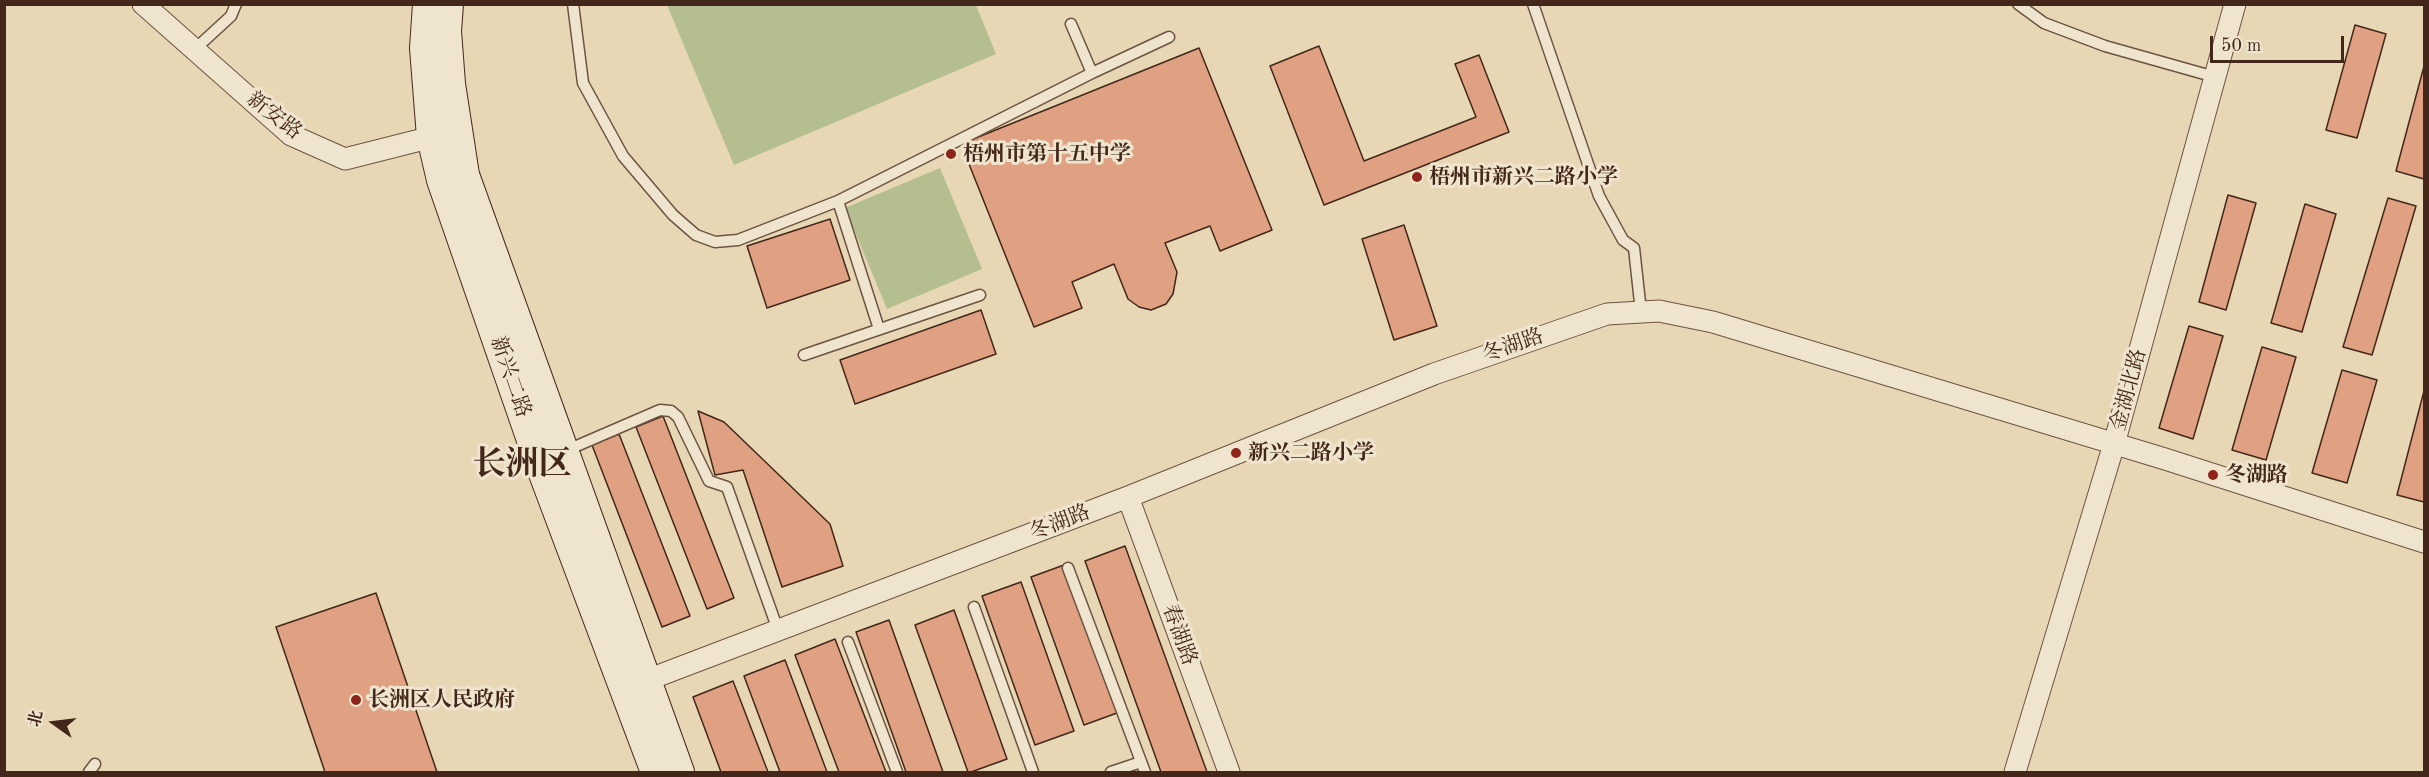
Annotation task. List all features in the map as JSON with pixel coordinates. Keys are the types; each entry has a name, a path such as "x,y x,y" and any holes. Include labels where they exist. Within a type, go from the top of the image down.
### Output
{"main road":[{"name":"新兴二路","path":"428,4 425,48 432,138 442,180 540,463 636,684 679,772"},
{"name":"新兴二路","path":"448,4 446,31 450,84 464,175 564,451 636,684 656,772"}],"street":[{"name":"新安路","path":"143,4 291,135 345,159 432,138"},
{"name":"金湖北路","path":"2016,772 2114,444 2235,4"},
{"name":"冬湖路","path":"636,684 1128,497 1434,374 1606,314 1659,311 1713,322 2114,444 2424,542"},
{"name":"春湖路","path":"1128,497 1229,772"}],"lane":[{"path":"194,50 231,16 236,4"},
{"path":"573,4 583,83 623,156 673,215 696,235 715,242 738,240 838,201 1092,73 1169,37"},
{"path":"1533,4 1599,196 1623,240 1634,248 1641,312"},
{"path":"2018,4 2044,23 2095,42 2215,77"},
{"path":"1071,24 1092,73"},
{"path":"838,201 879,329"},
{"path":"804,355 980,295"},
{"path":"564,451 660,410 671,411 678,417 709,481 727,487 778,630"},
{"path":"1068,568 1143,767 1111,772"},
{"path":"974,608 1033,772"},
{"path":"848,642 897,772"},
{"path":"89,772 96,764 99,772"}],"green space":[{"path":"667,5 976,5 996,54 734,165"},
{"path":"940,168 982,269 887,309 845,208"}],"building":[{"path":"2355,25 2386,34 2357,138 2326,130"},
{"path":"1319,46 1364,161 1476,117 1455,64 1479,55 1509,132 1324,205 1270,66"},
{"path":"1199,48 1272,230 1220,251 1210,226 1165,243 1177,272 1173,294 1166,304 1151,310 1139,307 1128,299 1114,264 1072,282 1082,308 1034,327 961,144"},
{"path":"2424,66 2424,179 2396,171"},
{"path":"2228,195 2256,203 2226,310 2199,302"},
{"path":"2388,198 2416,206 2372,355 2343,347"},
{"path":"2305,204 2336,214 2302,332 2271,323"},
{"path":"830,219 850,280 767,308 747,246"},
{"path":"1404,225 1437,326 1394,340 1362,239"},
{"path":"981,310 996,354 855,404 840,360"},
{"path":"2189,326 2223,336 2193,439 2159,428"},
{"path":"2262,347 2296,357 2266,460 2232,450"},
{"path":"2342,370 2377,380 2347,483 2312,473"},
{"path":"2424,391 2424,502 2397,495"},
{"path":"698,411 724,422 830,524 843,566 782,587 743,470 715,475"},
{"path":"663,416 734,598 707,609 636,427"},
{"path":"619,434 690,616 662,627 592,445"},
{"path":"1125,546 1207,772 1161,772 1085,561"},
{"path":"1064,565 1117,713 1084,725 1031,577"},
{"path":"1021,582 1074,731 1035,745 982,596"},
{"name":"长洲区人民政府","path":"376,593 437,772 325,772 276,627"},
{"path":"954,610 1007,759 971,772 968,772 915,625"},
{"path":"889,620 943,772 906,772 856,632"},
{"path":"835,639 886,772 839,772 795,655"},
{"path":"785,660 827,772 780,772 744,676"},
{"path":"733,681 768,772 721,772 693,697"}],"place":[{"name":"梧州市第十五中学","path":"951,154"},
{"name":"梧州市新兴二路小学","path":"1417,177"},
{"name":"新兴二路小学","path":"1236,453"},
{"name":"冬湖路","path":"2213,475"},
{"name":"长洲区人民政府","path":"356,700"}],"district":[{"name":"长洲区","path":"522,465"}]}
